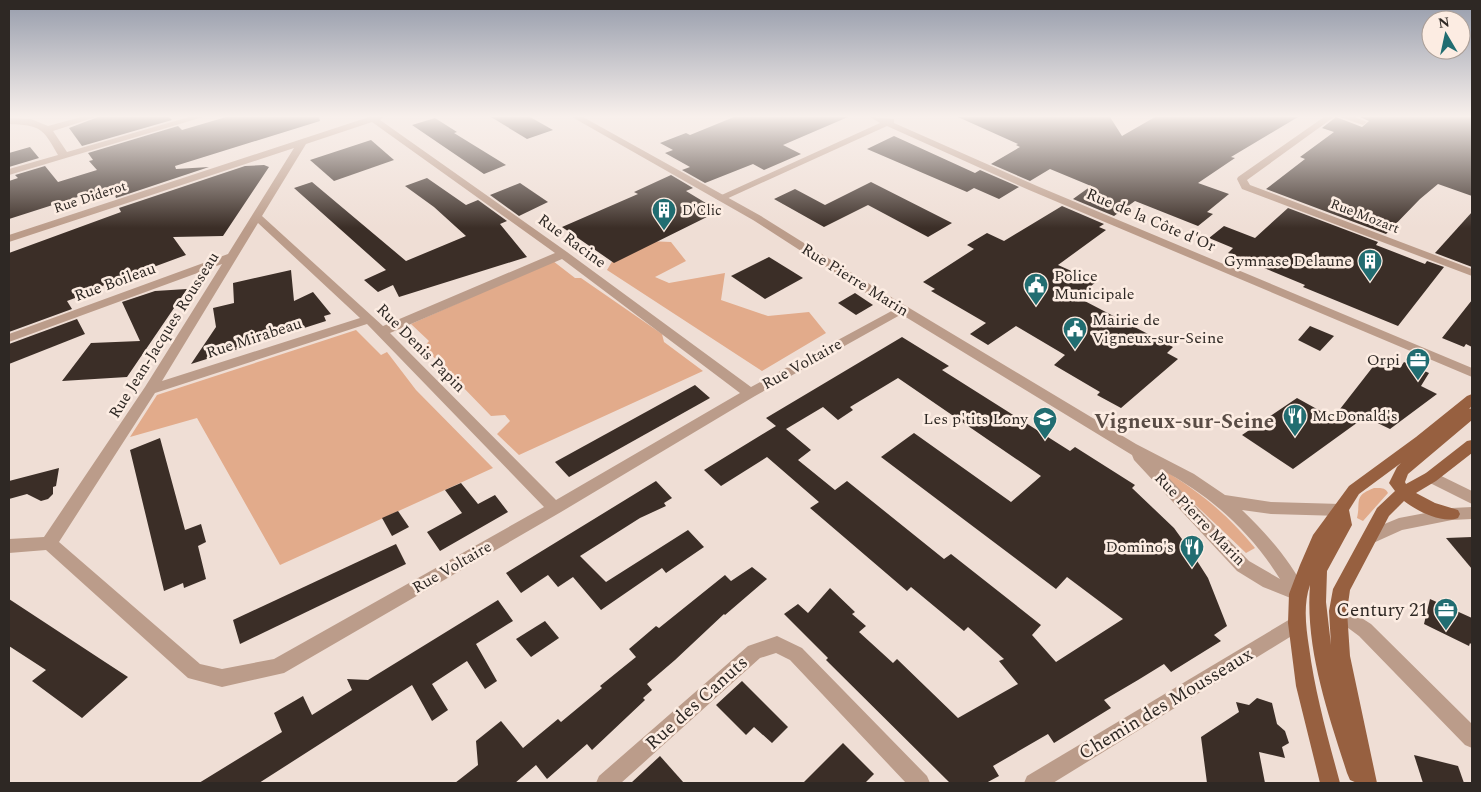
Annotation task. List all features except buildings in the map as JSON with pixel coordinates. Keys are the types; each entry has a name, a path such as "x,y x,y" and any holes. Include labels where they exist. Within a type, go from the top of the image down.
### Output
{"main road":[{"path":"1330,783 1305,686 1297,623 1298,594 1319,540 1354,490 1371,479 1472,399"},
{"path":"1452,514 1434,511 1404,492 1397,483 1399,476 1430,446 1472,413"},
{"path":"1368,783 1341,656 1338,610 1342,589 1383,512 1404,492 1431,478 1472,445"},
{"path":"1371,479 1419,474 1431,478"},
{"path":"1341,510 1344,525 1319,572 1317,602 1322,644 1332,694 1360,783"},
{"path":"1298,594 1338,610"}],"street":[{"path":"9,172 71,154"},
{"name":"Rue Diderot","path":"9,238 268,154"},
{"name":"Rue Jean-Jacques Rousseau","path":"49,543 150,390 295,154"},
{"name":"Rue Racine","path":"425,154 750,393"},
{"name":"Rue Pierre Marin","path":"642,154 757,218 903,310 1131,448 1176,470 1221,500 1273,555 1288,575 1298,594"},
{"path":"720,198 818,154"},
{"name":"Rue de la Côte d'Or","path":"957,154 1472,373"},
{"path":"1246,187 1242,179 1278,154"},
{"name":"Rue Mozart","path":"1246,187 1472,273"},
{"name":"Rue Denis Papin","path":"257,217 369,319 555,508"},
{"path":"381,332 563,254"},
{"name":"Rue Boileau","path":"9,338 233,256"},
{"name":"Rue Voltaire","path":"49,543 195,672 222,678 277,667 555,508 750,393 903,310"},
{"name":"Rue Mirabeau","path":"150,390 369,319"},
{"name":"Rue Pierre Marin","path":"1131,448 1243,566 1270,582 1298,594"},
{"path":"1431,478 1472,498"},
{"name":"Rue Pierre Marin","path":"1221,500 1271,508 1341,510"},
{"path":"1370,537 1399,524 1452,514 1472,513"},
{"path":"9,546 49,543"},
{"path":"1338,610 1366,630 1472,738"},
{"name":"Chemin des Mousseaux","path":"1034,783 1297,623"},
{"name":"Rue des Canuts","path":"606,783 754,652 777,644 796,654 920,783"}],"shaded area":[{"path":"625,240 671,242 686,261 655,277 669,283 725,273 721,300 768,316 809,312 826,333 762,371 607,270"},
{"path":"553,261 575,278 581,278 662,334 664,342 703,371 519,455 497,434 510,421 505,415 491,416 424,347 429,341 411,324"},
{"path":"356,330 381,355 387,352 416,390 493,468 280,565 197,418 130,437 157,395"},
{"path":"1160,468 1212,504 1234,524 1255,548 1246,553 1159,470"},
{"path":"1374,488 1384,489 1388,493 1363,521 1357,518 1360,497"}],"place":[{"name":"D'Clic","path":"664,231"},
{"name":"Gymnase Delaune","path":"1370,282"},
{"name":"Police Municipale","path":"1036,306"},
{"name":"Mairie de Vigneux-sur-Seine","path":"1075,350"},
{"name":"Orpi","path":"1418,381"},
{"name":"McDonald's","path":"1295,437"},
{"name":"Les p'tits Lony","path":"1045,440"},
{"name":"Domino's","path":"1192,568"},
{"name":"Century 21","path":"1446,631"}],"district":[{"name":"Vigneux-sur-Seine","path":"1184,422"}]}
